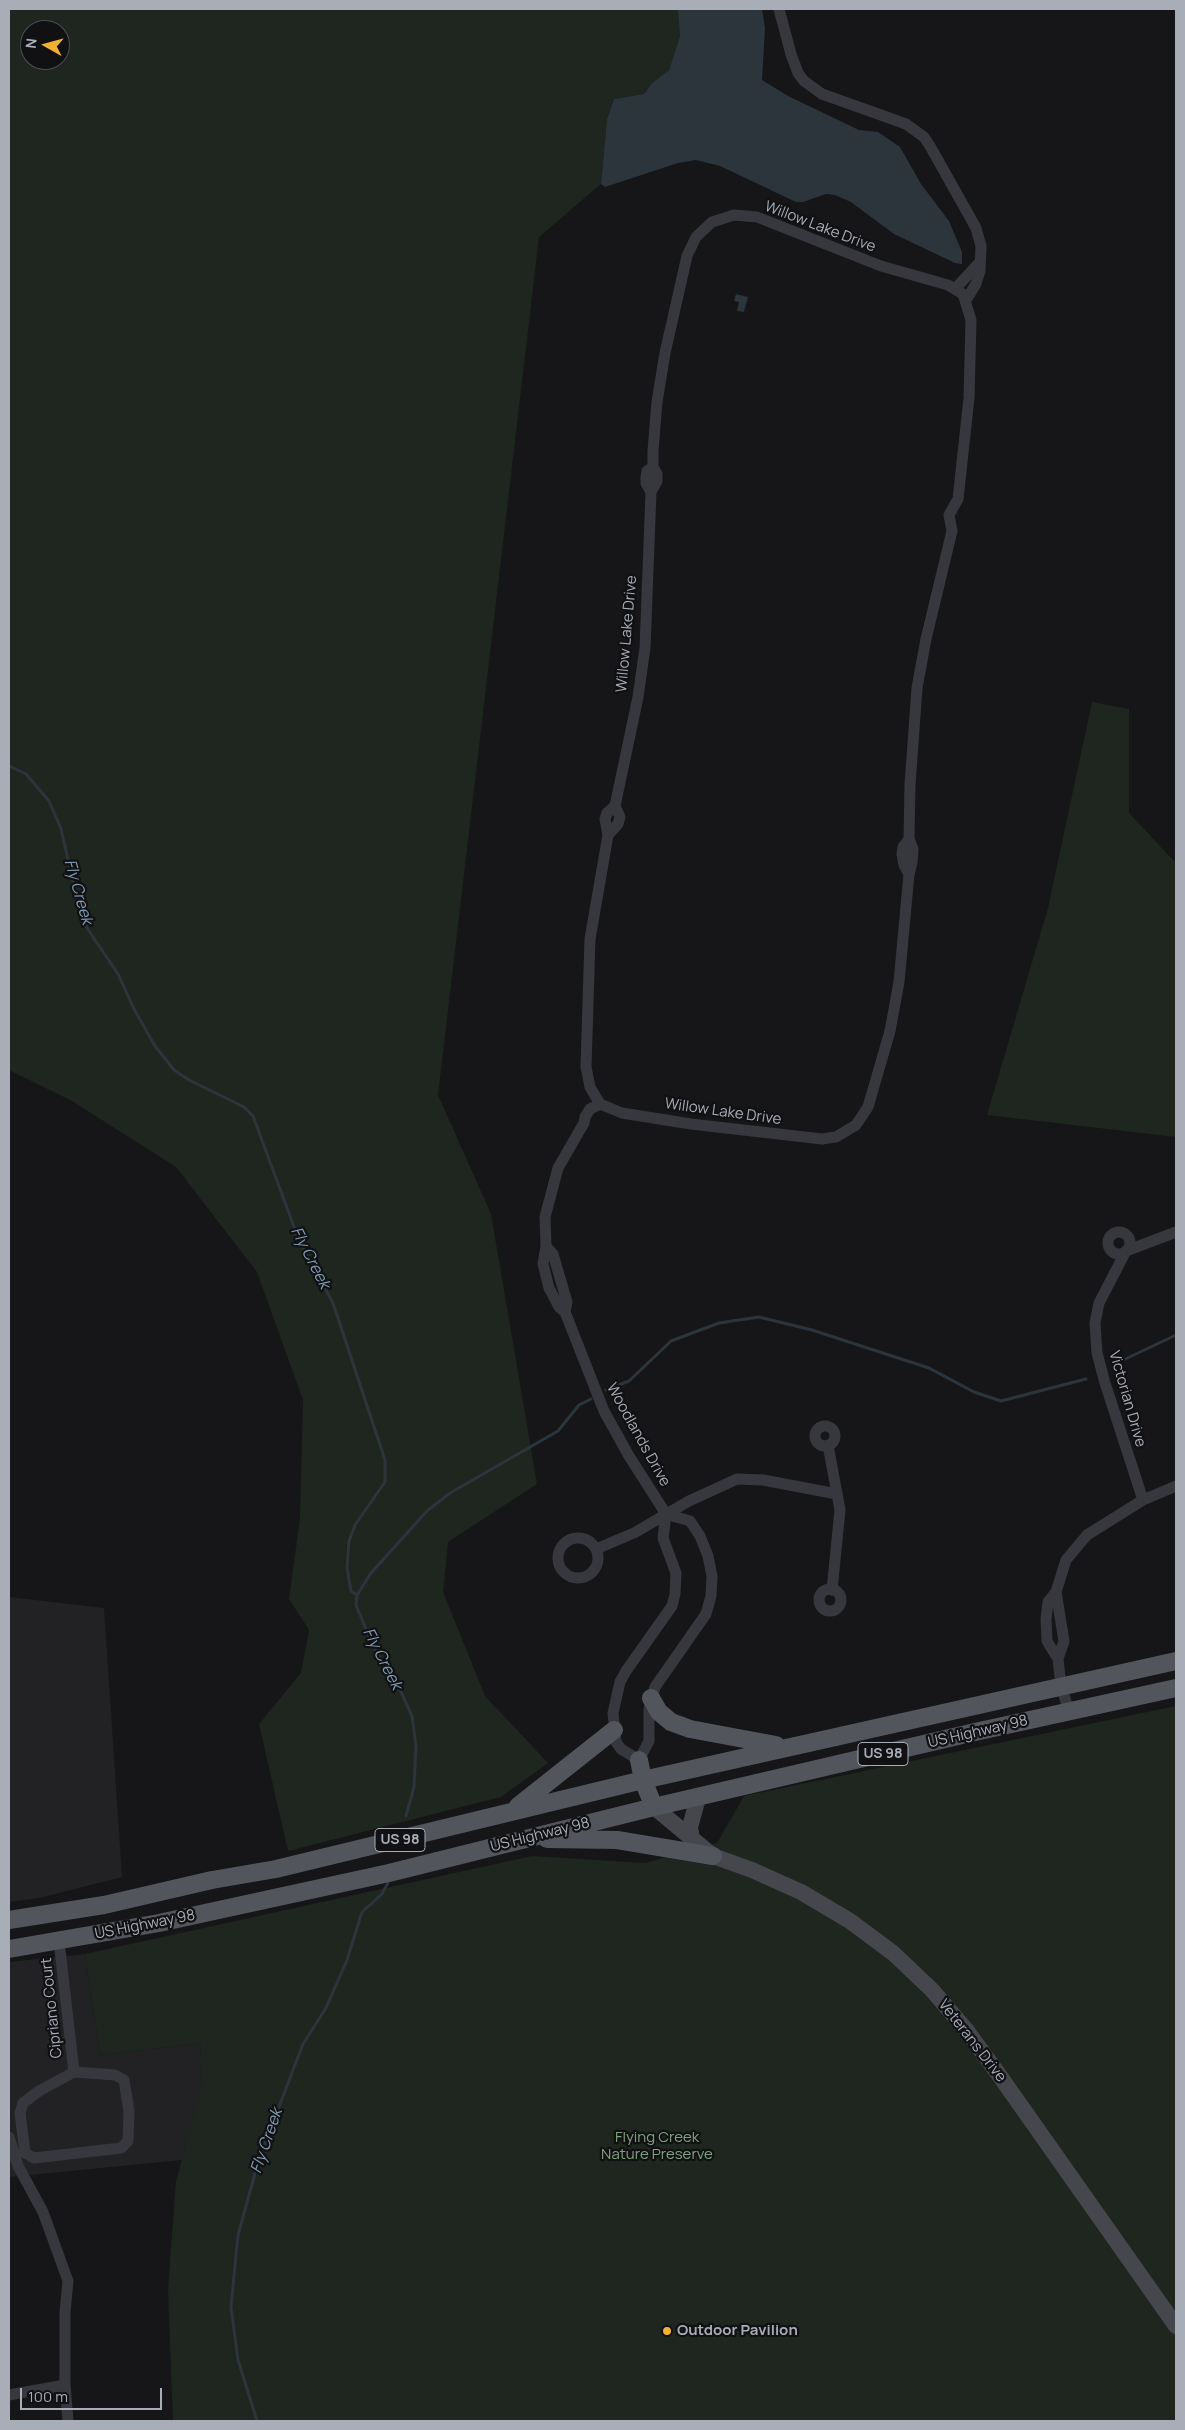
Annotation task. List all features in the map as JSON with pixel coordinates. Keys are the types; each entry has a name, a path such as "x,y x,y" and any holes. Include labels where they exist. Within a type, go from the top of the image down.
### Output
{"main road":[{"name":"US 98","path":"1061,1686 1176,1661"},
{"name":"US Highway 98","path":"9,1920 104,1905 212,1880 276,1869 643,1780 868,1731 1061,1686"},
{"name":"US 98","path":"1069,1711 1176,1688"},
{"path":"651,1698 659,1712 670,1722 684,1727 752,1742 789,1747"},
{"name":"US Highway 98","path":"9,1949 108,1932 389,1873 654,1807 1069,1711"},
{"path":"512,1811 614,1730"},
{"path":"639,1760 643,1780 654,1807"},
{"path":"524,1838 617,1840 713,1856"},
{"path":"104,1905 108,1932"}],"street":[{"path":"779,9 798,73 808,85 822,94 906,124 924,138 976,228 981,246 981,259 976,284 966,300"},
{"name":"Willow Lake Drive","path":"734,215 757,217 881,266 937,281 955,289 966,300 971,320 969,398 958,499 949,515 952,531 926,639 917,688 910,785 909,839 903,847 902,854 909,874 899,982 890,1031 868,1107 856,1125 836,1137 803,1138 634,1115 600,1104 590,1087 586,1067 590,939 608,835 605,819 615,806 636,706 645,648 651,492 657,481 657,474 653,467 657,402 665,353 687,256 696,237 712,222 734,215"},
{"path":"955,289 974,271 981,259"},
{"name":"Woodlands Drive","path":"600,1104 590,1109 585,1117 584,1124 558,1168 545,1217 544,1276 559,1307 565,1312 604,1411 629,1456 666,1514"},
{"name":"Victorian Drive","path":"1143,1500 1105,1383 1097,1353 1095,1330 1099,1303 1126,1251 1176,1232"},
{"path":"828,1445 840,1510 832,1590"},
{"path":"596,1549 634,1533 719,1485 737,1479 764,1480 838,1494"},
{"path":"1058,1659 1048,1647 1046,1630 1048,1602 1056,1592 1066,1560 1087,1535 1143,1500 1176,1486"},
{"path":"666,1514 690,1521 700,1536 708,1556 712,1576 711,1596 706,1614 655,1686 651,1698 649,1741 639,1760 621,1749 614,1730 613,1713 620,1682 626,1671 672,1606 675,1594 676,1573 663,1538 666,1514"},
{"path":"1056,1592 1064,1640 1058,1659 1061,1686 1069,1711"},
{"path":"692,1840 690,1827 698,1798"},
{"name":"Veterans Drive","path":"654,1807 713,1856 752,1870 801,1892 850,1921 893,1953 932,1990 967,2031 992,2065 1176,2326"},
{"name":"Cipriano Court","path":"59,1941 74,2072"},
{"name":"Cipriano Court","path":"74,2072 115,2075 124,2080 129,2111 128,2140 121,2148 34,2158 25,2153 20,2112 23,2103 39,2091 74,2072"},
{"path":"9,2137 18,2166 43,2212 68,2281 64,2312 64,2385 68,2421"},
{"path":"9,2395 64,2385"}],"shaded area":[{"path":"678,9 762,9 765,28 762,80 788,96 859,130 878,132 900,147 921,184 949,221 962,252 962,264 955,263 894,234 851,202 835,195 826,194 803,202 796,202 720,166 696,160 678,163 605,187 601,184 607,119 614,99 644,94 652,83 669,70 680,36"},
{"path":"736,294 748,297 744,312 737,311 739,302 734,301"},
{"path":"9,1597 104,1608 122,1877 39,1898 9,1902"},
{"path":"85,1954 100,2055 200,2043 203,2085 182,2160 9,2177 9,1962"}],"green space":[{"path":"9,9 679,10 680,36 669,70 652,83 644,94 614,99 607,119 601,184 539,237 438,1095 491,1214 537,1484 448,1542 443,1592 485,1696 548,1763 501,1797 288,1851 259,1724 301,1673 309,1630 289,1599 300,1518 303,1400 257,1272 176,1167 72,1101 9,1070"},
{"path":"1092,702 1129,709 1129,813 1176,861 1176,1137 987,1115 1048,908"},
{"name":"Flying Creek Nature Preserve","path":"1176,1706 1176,2421 173,2421 168,2289 176,2181 202,2085 200,2043 100,2055 85,1954 532,1856 645,1863 717,1843 744,1796"}],"waterway":[{"name":"Fly Creek","path":"9,766 26,774 49,801 61,829 77,899 87,928 118,974 134,1009 155,1046 174,1070 189,1080 244,1107 253,1116 300,1243 333,1303 385,1460 385,1482 355,1525 349,1541 347,1568 351,1591 357,1595 356,1605 373,1646 401,1692 412,1716 416,1746 414,1787 406,1816"},
{"path":"606,1390 629,1381 671,1341 719,1323 759,1317 812,1330 929,1368 974,1392 1001,1401 1086,1379"},
{"path":"1117,1363 1176,1335"},
{"path":"357,1595 371,1573 427,1511 450,1493 558,1431 579,1405 591,1399"},
{"name":"Fly Creek","path":"257,2421 238,2360 231,2307 238,2235 259,2159 303,2044 326,2008 347,1960 362,1912 381,1895 388,1883"}],"place":[{"name":"Outdoor Pavilion","path":"667,2331"}]}
